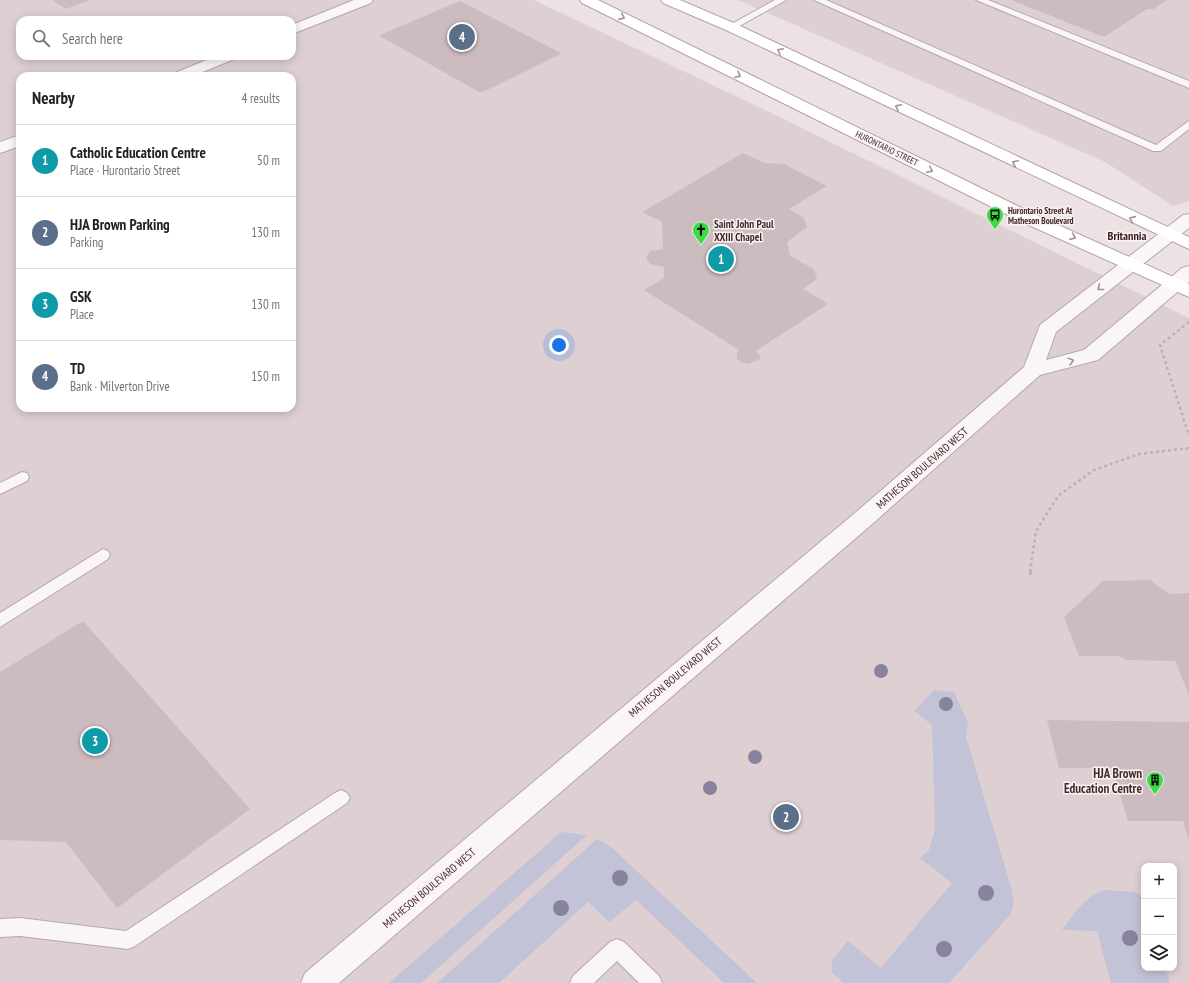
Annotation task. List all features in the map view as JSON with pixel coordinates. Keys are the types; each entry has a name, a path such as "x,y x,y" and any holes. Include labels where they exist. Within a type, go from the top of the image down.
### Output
{"main road":[{"name":"HURONTARIO STREET","path":"587,0 1028,218 1131,264 1184,282"},
{"path":"668,0 731,27 1189,244"}],"street":[{"path":"296,28 366,0"},
{"path":"190,72 220,60"},
{"path":"0,148 16,142"},
{"name":"MATHESON BOULEVARD WEST","path":"1033,370 1047,329 1189,219"},
{"name":"MATHESON BOULEVARD WEST","path":"316,983 863,520 1033,370 1091,355 1184,282"}],"lane":[{"path":"731,27 782,0"},
{"path":"818,0 1156,149 1189,124"},
{"path":"980,0 1189,85"},
{"path":"0,489 22,477"},
{"path":"0,621 103,555"},
{"path":"0,928 20,927 128,940 341,798"},
{"path":"580,983 617,948 652,983"}],"path":[{"path":"1189,322 1160,345 1189,436"},
{"path":"1030,575 1036,532 1058,496 1094,470 1139,454 1189,448"}],"shaded area":[{"path":"0,0 534,0 765,110 1189,318 1189,983 0,983"},
{"path":"738,0 1189,0 1189,201 1173,206 1105,162"},
{"path":"934,690 954,692 968,723 966,737 1012,890 1014,903 1010,915 949,983 843,983 832,972 832,960 848,941 881,968 952,883 920,858 929,850 935,829 932,725 914,711"},
{"path":"561,832 587,835 421,983 389,983"},
{"path":"597,839 610,846 757,983 724,983 636,900 609,922 588,902 499,983 437,983"},
{"path":"1105,890 1135,892 1141,895 1141,971 1166,971 1170,983 1111,983 1097,931 1062,930 1085,901 1097,893"}],"building":[{"path":"53,0 90,0 66,9"},
{"path":"1011,0 1167,0 1154,9 1147,9 1104,37"},
{"path":"460,1 561,54 485,91 479,92 380,36"},
{"path":"743,153 764,163 784,164 827,186 789,209 804,218 807,227 787,242 790,256 814,269 817,279 803,289 828,304 756,351 760,356 760,359 748,364 737,359 737,353 739,350 644,290 664,278 664,267 650,264 646,258 650,251 663,249 662,222 642,212"},
{"path":"1150,580 1169,594 1189,593 1189,695 1175,661 1126,660 1119,656 1079,656 1064,617 1103,581"},
{"path":"83,621 250,809 117,908 66,842 0,840 0,672"},
{"name":"HJA Brown Education Centre","path":"1047,720 1189,722 1189,840 1183,821 1128,821 1112,768 1059,768"}],"place":[{"name":"TD","path":"462,37"},
{"name":"Hurontario Street At Matheson Boulevard","path":"995,230"},
{"name":"Saint John Paul XXIII Chapel","path":"701,245"},
{"name":"Catholic Education Centre","path":"721,259"},
{"name":"GSK","path":"95,741"},
{"name":"HJA Brown Education Centre","path":"1155,795"},
{"name":"HJA Brown Parking","path":"786,817"}],"district":[{"name":"Britannia","path":"1127,235"}]}
